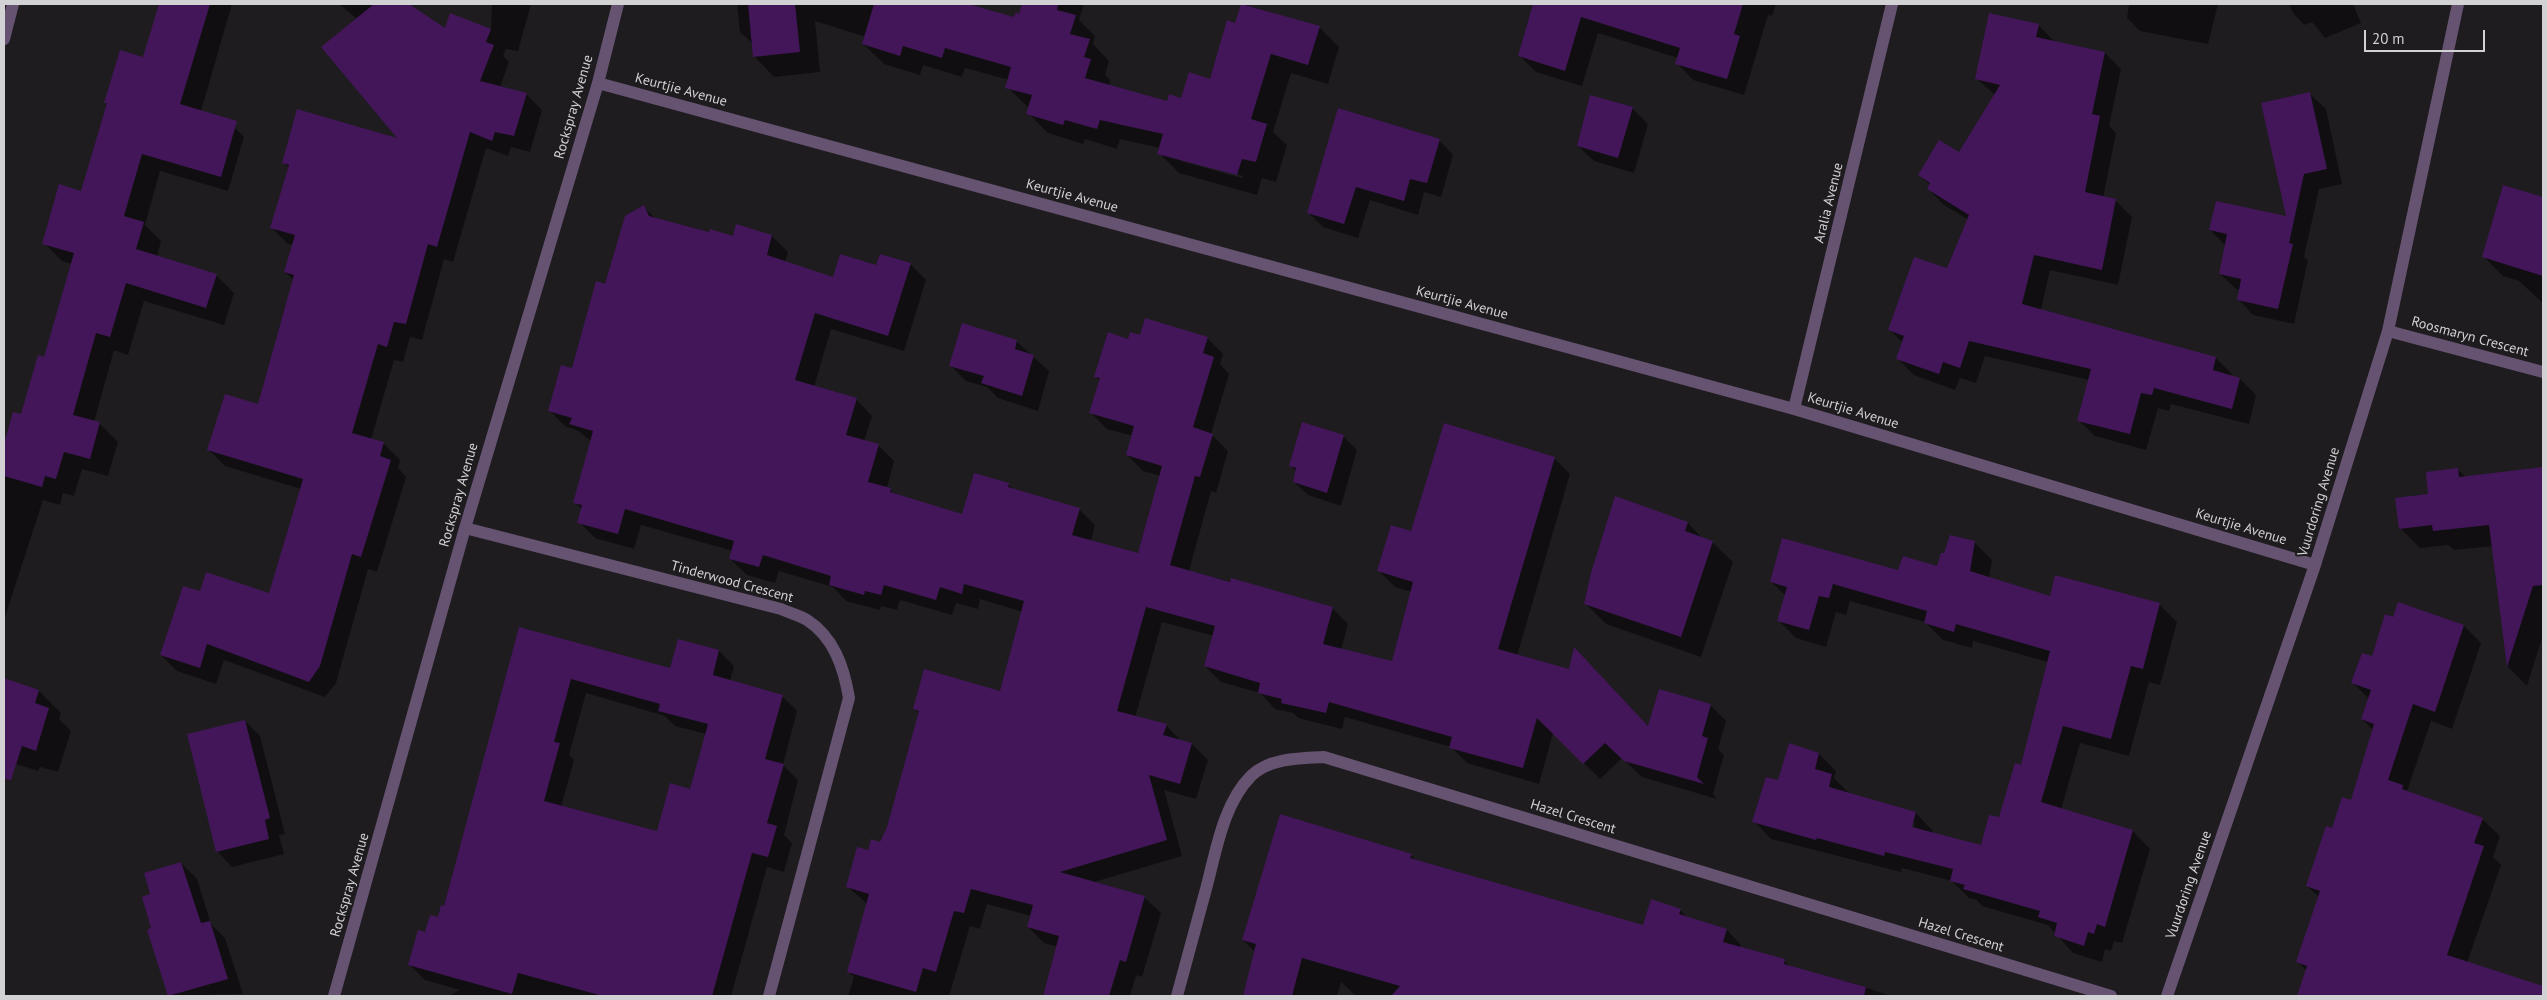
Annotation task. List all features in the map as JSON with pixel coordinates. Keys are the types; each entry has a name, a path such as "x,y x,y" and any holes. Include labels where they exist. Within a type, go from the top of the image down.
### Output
{"street":[{"path":"4,39 14,4"},
{"name":"Rockspray Avenue","path":"334,996 465,528 598,82 618,4"},
{"name":"Aralia Avenue","path":"1794,408 1892,4"},
{"name":"Vuurdoring Avenue","path":"2166,996 2315,565 2388,331 2458,4"},
{"name":"Keurtjie Avenue","path":"598,82 1794,408 2315,565"},
{"name":"Roosmaryn Crescent","path":"2388,331 2543,372"},
{"name":"Tinderwood Crescent","path":"465,528 781,609 807,620 825,637 836,654 844,672 849,698 769,996"},
{"name":"Hazel Crescent","path":"1177,996 1223,828 1238,794 1252,775 1270,764 1294,759 1324,757 2111,996"}],"building":[{"path":"159,4 210,4 180,104 237,121 221,177 142,154 124,216 144,222 136,249 217,274 206,308 126,283 110,337 96,333 73,415 100,422 90,459 64,452 56,479 45,476 42,487 4,476 4,444 13,412 21,414 38,355 44,357 74,253 42,244 59,184 81,191 107,103 104,103 120,50 143,57"},
{"path":"374,4 409,4 445,28 450,13 491,29 486,42 494,45 480,81 527,93 514,136 495,132 492,141 470,132 437,247 428,244 406,324 394,322 387,347 378,344 352,433 384,442 380,456 391,460 361,557 352,554 320,666 309,682 207,644 200,668 160,655 183,586 200,591 206,572 269,593 303,479 207,450 225,394 258,404 294,275 284,272 295,235 270,228 289,165 282,163 297,109 397,138 321,47"},
{"path":"748,4 795,4 800,52 753,57"},
{"path":"874,4 968,4 1014,17 1016,12 1019,14 1022,4 1058,4 1057,10 1076,15 1070,34 1090,39 1084,57 1091,59 1085,78 1167,101 1169,94 1181,98 1189,72 1210,79 1227,20 1235,23 1241,4 1320,26 1308,65 1271,54 1251,119 1267,124 1256,162 1242,159 1237,175 1157,154 1163,134 1100,120 1097,129 1065,120 1063,125 1026,114 1032,95 1005,88 1011,67 945,48 942,58 903,46 900,56 862,44"},
{"path":"1533,4 1743,4 1734,34 1740,36 1727,79 1675,64 1680,48 1581,17 1565,71 1518,56"},
{"path":"1989,13 2039,24 2036,37 2105,52 2092,114 2100,116 2085,192 2116,199 2102,270 2034,255 2022,304 2216,357 2213,370 2240,378 2232,409 2154,388 2152,395 2141,393 2130,434 2077,421 2091,369 1969,341 1960,368 1943,362 1939,374 1896,359 1904,336 1888,330 1914,257 1947,268 1969,215 1927,189 1930,183 1918,175 1939,140 1959,152 2000,85 1975,79"},
{"path":"2310,92 2327,169 2304,174 2289,243 2293,244 2278,309 2237,300 2241,279 2219,274 2227,234 2209,230 2216,201 2286,216 2261,103"},
{"path":"1590,95 1633,107 1618,158 1577,146"},
{"path":"1338,108 1440,139 1427,183 1410,179 1404,201 1356,187 1344,224 1307,213"},
{"path":"2503,185 2543,197 2543,276 2482,257"},
{"path":"644,205 649,216 709,232 710,229 733,236 736,224 772,235 767,255 833,277 840,254 876,265 880,254 911,263 888,336 815,313 795,380 857,398 846,435 879,444 868,482 891,488 890,492 962,514 974,473 1009,483 1008,487 1080,508 1072,535 1138,553 1162,466 1126,455 1134,426 1089,413 1100,378 1094,377 1108,332 1128,339 1130,332 1140,335 1145,318 1208,337 1203,353 1214,357 1193,427 1213,434 1200,477 1195,476 1170,565 1230,582 1231,578 1333,607 1323,644 1392,661 1413,582 1377,571 1391,525 1411,531 1444,423 1555,457 1498,649 1569,669 1574,647 1648,726 1659,689 1711,704 1702,736 1708,738 1697,777 1704,784 1624,761 1605,743 1583,764 1537,718 1523,768 1449,748 1452,737 1329,702 1326,713 1281,703 1282,699 1258,693 1260,683 1204,666 1215,626 1146,607 1117,711 1167,724 1163,735 1192,743 1180,784 1149,775 1167,840 1060,872 1145,896 1126,962 1120,960 1109,996 1043,996 1059,936 1027,927 1033,905 971,889 964,913 954,911 936,972 923,968 916,992 847,972 869,894 846,887 857,847 868,850 871,839 880,842 887,827 919,711 913,709 924,669 1000,691 1024,601 964,584 962,594 940,587 936,600 884,585 881,595 865,591 864,595 829,585 831,576 763,555 759,567 729,559 734,541 625,509 618,534 577,523 582,505 573,503 593,431 569,424 572,418 548,411 561,365 572,368 596,281 605,284 625,216"},
{"path":"962,323 1017,340 1015,349 1034,355 1022,396 981,383 984,376 949,366"},
{"path":"1302,422 1344,435 1327,493 1293,482 1296,468 1289,466"},
{"path":"2543,467 2543,585 2533,586 2507,667 2489,525 2433,531 2432,525 2399,529 2395,498 2428,494 2426,472 2458,468 2459,477"},
{"path":"1615,496 1688,522 1685,531 1713,541 1681,637 1584,604 1591,573"},
{"path":"1950,535 1975,541 1970,571 2050,596 2055,575 2160,603 2143,669 2131,666 2111,739 2063,726 2041,802 2133,830 2105,927 2097,924 2094,934 2088,932 2084,946 2054,936 2057,923 2038,917 2040,911 1963,889 1965,885 1950,881 1953,869 1885,852 1884,856 1752,822 1766,777 1778,780 1789,743 1819,753 1815,769 1832,774 1829,787 1916,812 1912,827 1981,845 1989,815 1999,817 2015,763 2021,765 2050,651 1956,624 1954,632 1924,623 1927,611 1833,584 1829,598 1819,596 1809,630 1777,621 1787,587 1770,582 1782,538 1898,570 1903,556 1937,566"},
{"path":"2398,602 2464,625 2435,712 2413,704 2388,780 2403,785 2402,789 2483,818 2474,843 2484,846 2447,955 2543,986 2543,996 2297,996 2307,966 2296,962 2320,891 2306,886 2326,826 2332,828 2342,797 2351,800 2374,724 2361,719 2371,690 2351,683 2362,653 2372,656 2385,614 2393,617"},
{"path":"519,627 670,668 678,639 719,650 713,675 783,695 765,759 784,764 767,823 777,826 768,857 752,853 712,996 603,996 518,973 512,994 408,965 418,930 425,932 430,915 438,917 441,905 444,906","holes":["571,679 660,704 658,711 708,724 690,789 670,783 657,831 544,801 560,743 554,742"]},
{"path":"4,678 39,690 35,703 49,708 36,751 22,746 11,780 4,779"},
{"path":"245,720 270,818 265,820 269,839 216,852 187,734"},
{"path":"1280,814 1412,854 1410,858 1643,925 1651,899 1681,909 1679,914 1727,929 1723,942 1785,959 1784,964 1866,987 1864,996 1391,996 1400,986 1302,958 1292,996 1243,996 1256,944 1242,940"},
{"path":"181,862 201,923 210,921 228,979 168,996 147,930 151,928 142,897 150,894 144,873"}]}
